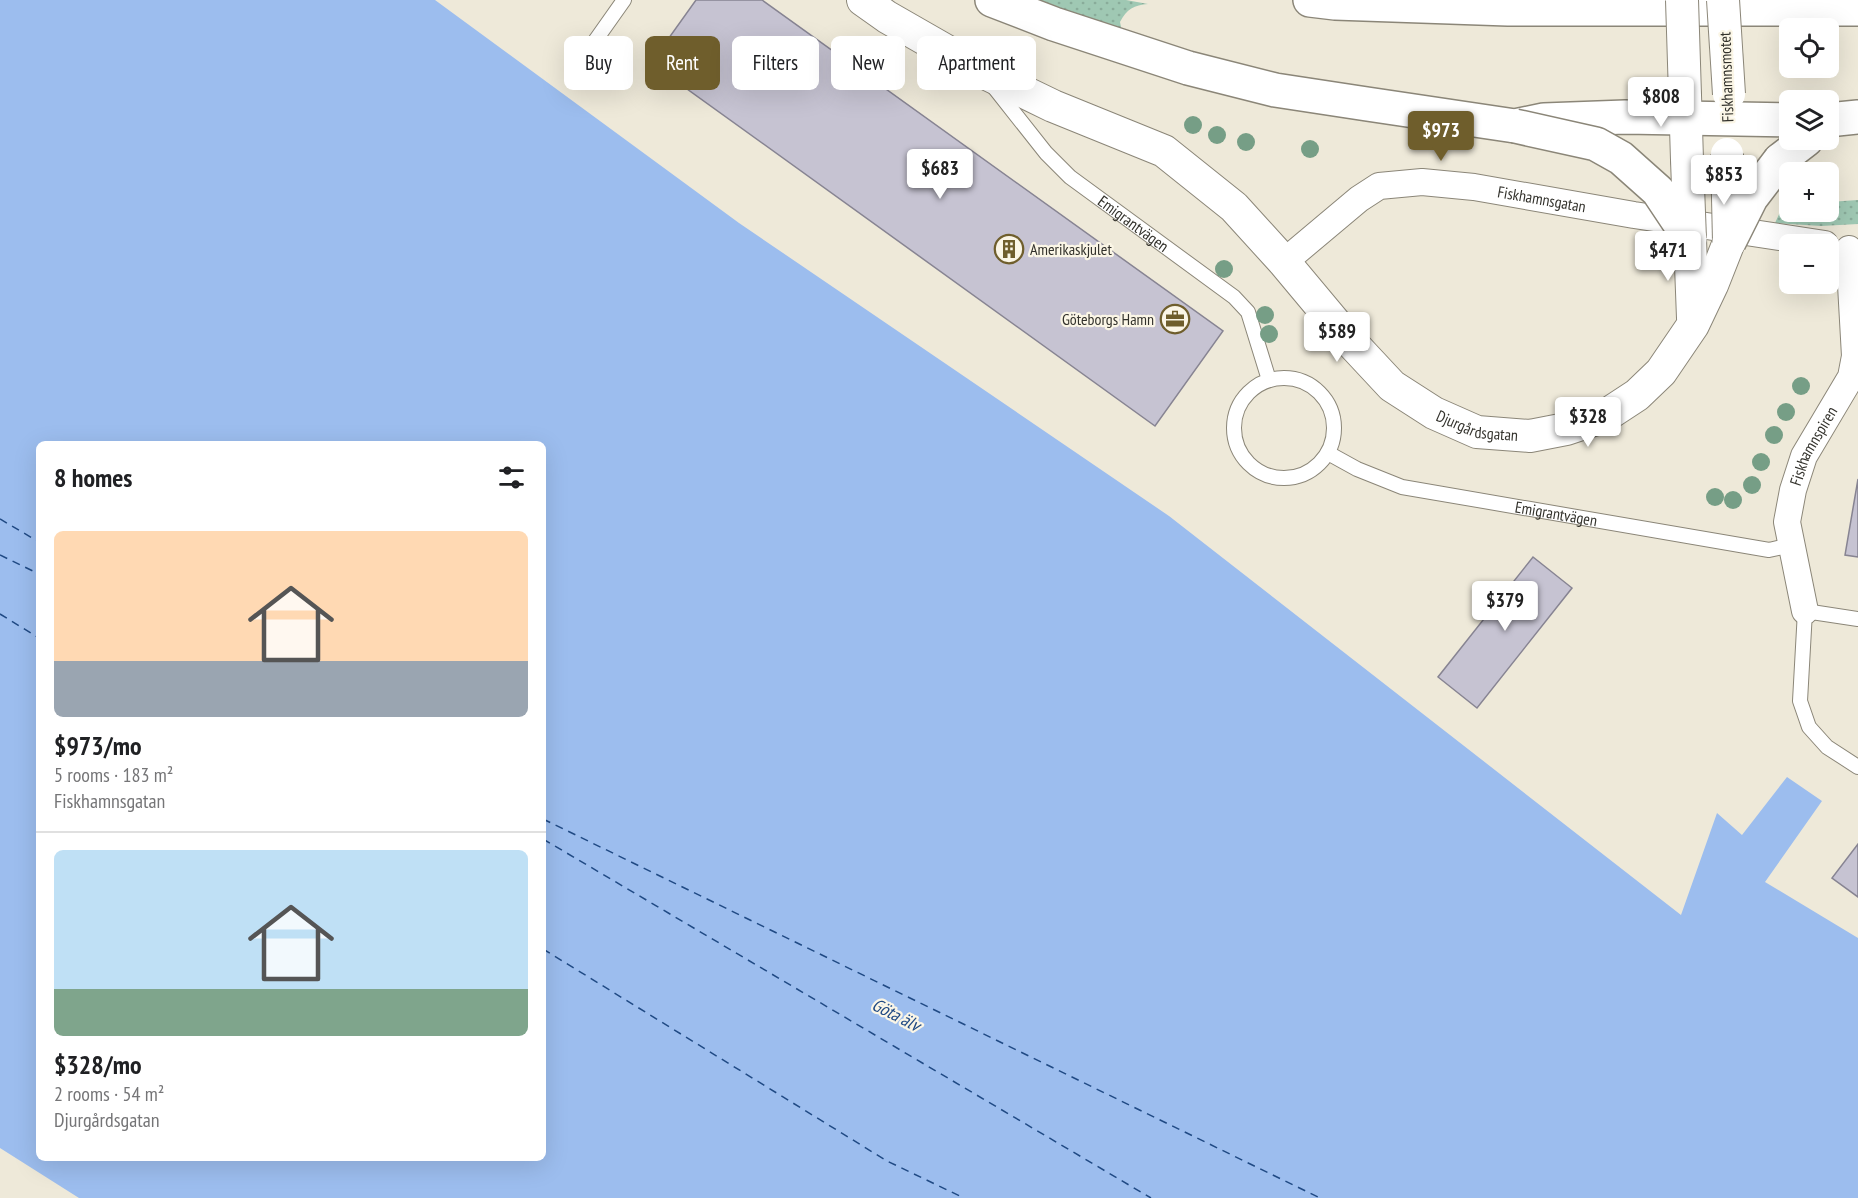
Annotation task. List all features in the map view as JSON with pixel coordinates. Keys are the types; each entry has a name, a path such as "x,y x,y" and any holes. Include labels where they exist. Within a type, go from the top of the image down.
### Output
{"highway":[{"path":"992,0 1054,24 1188,68 1275,90 1515,126 1596,144 1622,158 1658,191 1690,239"},
{"path":"1310,0 1335,3 1508,9 1858,9"},
{"path":"1515,126 1545,120 1686,117 1779,120"},
{"path":"1729,242 1751,198 1780,160 1793,150"}],"street":[{"name":"Emigrantvägen","path":"863,0 886,17 919,36"},
{"path":"1682,0 1693,325"},
{"name":"Fiskhamnsmotet","path":"1723,0 1728,119 1727,154"},
{"name":"Emigrantvägen","path":"1020,90 1164,151 1234,207 1284,262"},
{"name":"Djurgårdsgatan","path":"1284,262 1350,341 1392,386 1434,413 1477,432 1530,436 1566,429 1605,416 1636,395 1660,372 1693,325 1729,242 1727,154"},
{"name":"Fiskhamnsgatan","path":"1284,262 1359,199 1379,186 1422,182 1474,187 1840,247"},
{"name":"Fiskhamnspiren","path":"1805,611 1788,522 1793,490 1804,456 1851,377 1857,357 1840,247"}],"lane":[{"path":"599,36 624,0"},
{"name":"Emigrantvägen","path":"996,90 1046,153 1070,177 1234,297 1248,312 1269,380"},
{"path":"1286,378 1303,381 1317,390 1328,403 1334,420 1334,437 1328,453 1319,465 1307,474 1279,479 1265,476 1243,458 1236,446 1233,432 1234,418 1239,405 1247,393 1257,385 1269,380 1286,378"},
{"name":"Emigrantvägen","path":"1328,453 1357,469 1402,488 1769,550 1791,544"},
{"path":"1858,619 1805,611 1800,701 1809,727 1827,747 1858,767"}],"green space":[{"path":"1026,0 1126,0 1148,4 1139,5 1125,14 1120,22 1122,32"},
{"path":"1858,200 1858,224 1821,226 1775,223 1779,214 1779,222 1839,222 1839,201"}],"water":[{"name":"Göta älv","path":"0,0 435,0 739,223 1169,516 1681,915 1717,813 1742,835 1787,777 1822,801 1765,882 1858,938 1858,1198 79,1198 0,1148"}],"building":[{"name":"Amerikaskjulet","path":"696,0 762,0 812,36 732,36 732,90 819,90 819,41 831,50 831,90 887,90 1223,331 1155,426 688,90 720,90 720,36 670,36"},
{"path":"1858,479 1858,557 1845,555"},
{"path":"1533,557 1572,588 1477,708 1438,677"},
{"path":"1858,844 1858,897 1832,878"}],"ferry route":[{"path":"0,519 36,540"},
{"path":"0,555 36,573"},
{"path":"0,614 36,636"},
{"path":"546,820 1320,1198"},
{"path":"546,841 1151,1198"},
{"path":"546,951 887,1161 964,1198"}],"place":[{"name":"Amerikaskjulet","path":"1009,249"},
{"name":"Göteborgs Hamn","path":"1175,319"}]}
